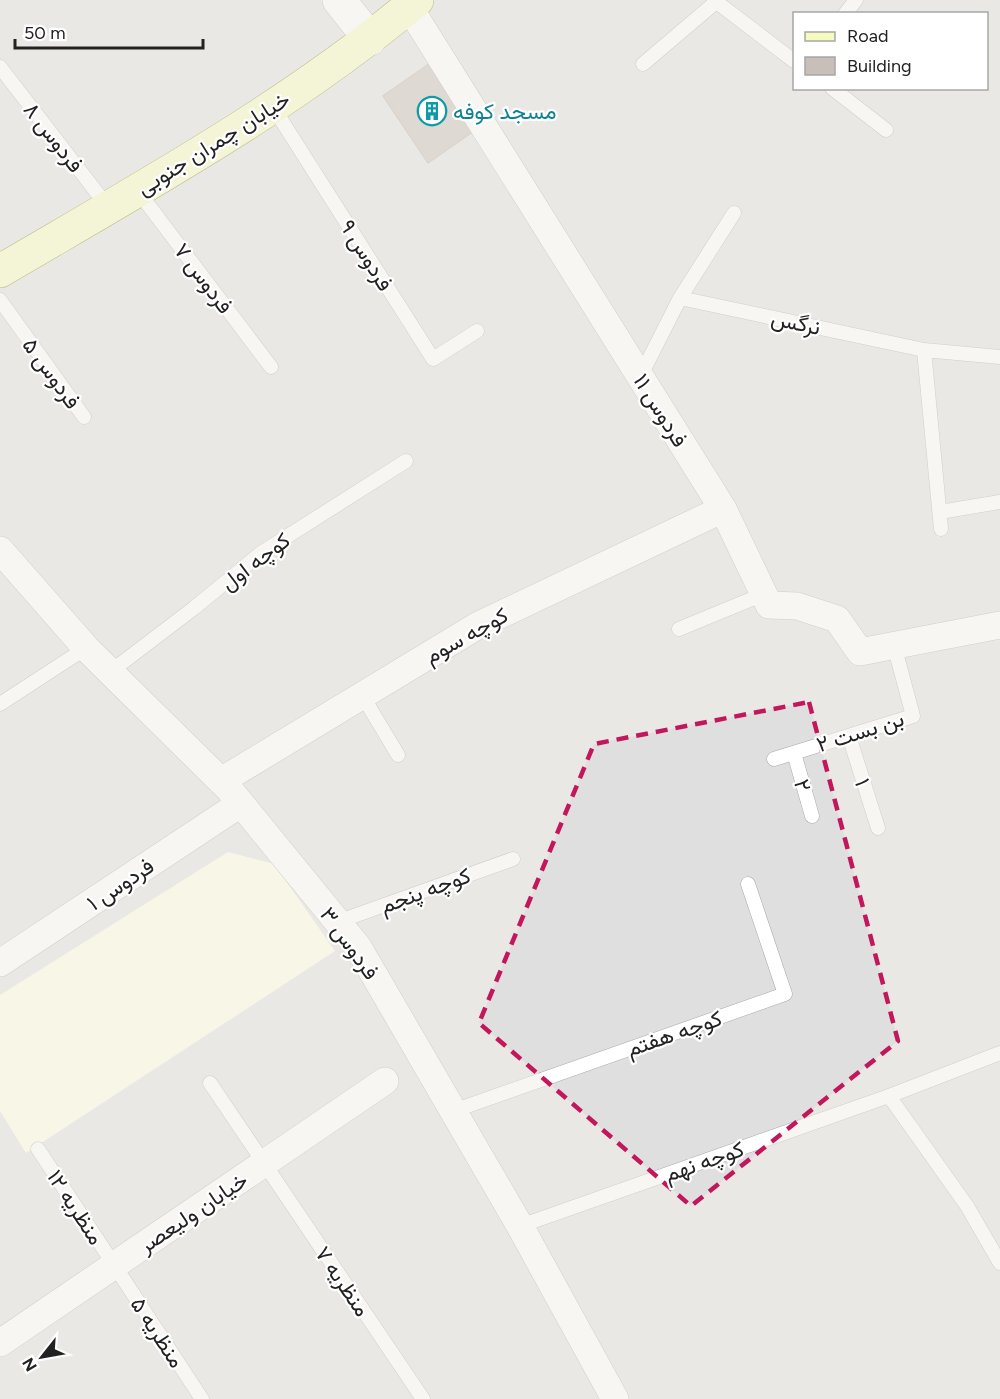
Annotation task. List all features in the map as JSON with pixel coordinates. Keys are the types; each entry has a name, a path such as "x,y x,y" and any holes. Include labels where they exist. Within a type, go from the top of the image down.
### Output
{"main road":[{"name":"خیابان چمران جنوبی","path":"0,271 273,106 370,39 413,3"}],"street":[{"path":"339,0 370,39"},
{"name":"فردوس ۱۱","path":"413,3 640,377 723,509 764,594"},
{"name":"کوچه سوم","path":"220,781 477,626 723,509"},
{"name":"فردوس ۳","path":"0,550 86,648 220,781 358,947 520,1226 607,1396"},
{"path":"764,594 769,605 797,606 837,619 860,652 1000,625"},
{"name":"فردوس ۱","path":"0,963 240,804"},
{"name":"خیابان ولیعصر","path":"0,1343 386,1081"}],"lane":[{"path":"847,12 856,0"},
{"path":"644,64 715,1 793,60"},
{"name":"فردوس ۸","path":"0,67 108,207"},
{"path":"834,90 886,130"},
{"name":"فردوس ۹","path":"273,106 433,359 477,331"},
{"name":"فردوس ۷","path":"137,190 271,367"},
{"path":"640,377 680,298 734,213"},
{"name":"نرگس","path":"680,298 924,350 1000,357"},
{"name":"فردوس ۵","path":"0,300 84,417"},
{"path":"924,350 941,529"},
{"name":"کوچه اول","path":"110,672 261,553 406,461"},
{"path":"940,512 1000,502"},
{"path":"679,629 764,594"},
{"name":"بن بست ۲","path":"774,759 913,716 894,645"},
{"path":"0,704 86,648"},
{"path":"362,695 398,754"},
{"name":"۱","path":"849,736 878,828"},
{"name":"۲","path":"794,753 812,816"},
{"name":"کوچه پنجم","path":"337,922 513,859"},
{"name":"کوچه هفتم","path":"453,1111 785,994 748,884"},
{"name":"کوچه نهم","path":"520,1226 889,1096 1000,1053"},
{"name":"منظریه ۷","path":"210,1083 423,1399"},
{"path":"889,1096 967,1206 1000,1263"},
{"name":"منظریه ۱۲","path":"38,1149 114,1265"},
{"name":"منظریه ۵","path":"114,1265 202,1399"}],"highlighted area":[{"path":"809,702 898,1041 691,1206 479,1023 594,744"}],"shaded area":[{"path":"0,0 1000,0 1000,1399 0,1399"},
{"path":"228,852 274,864 335,951 26,1153 0,1111 0,995"}],"building":[{"name":"مسجد کوفه","path":"436,59 481,126 428,163 383,96"}],"place":[{"name":"مسجد کوفه","path":"432,111"}]}
